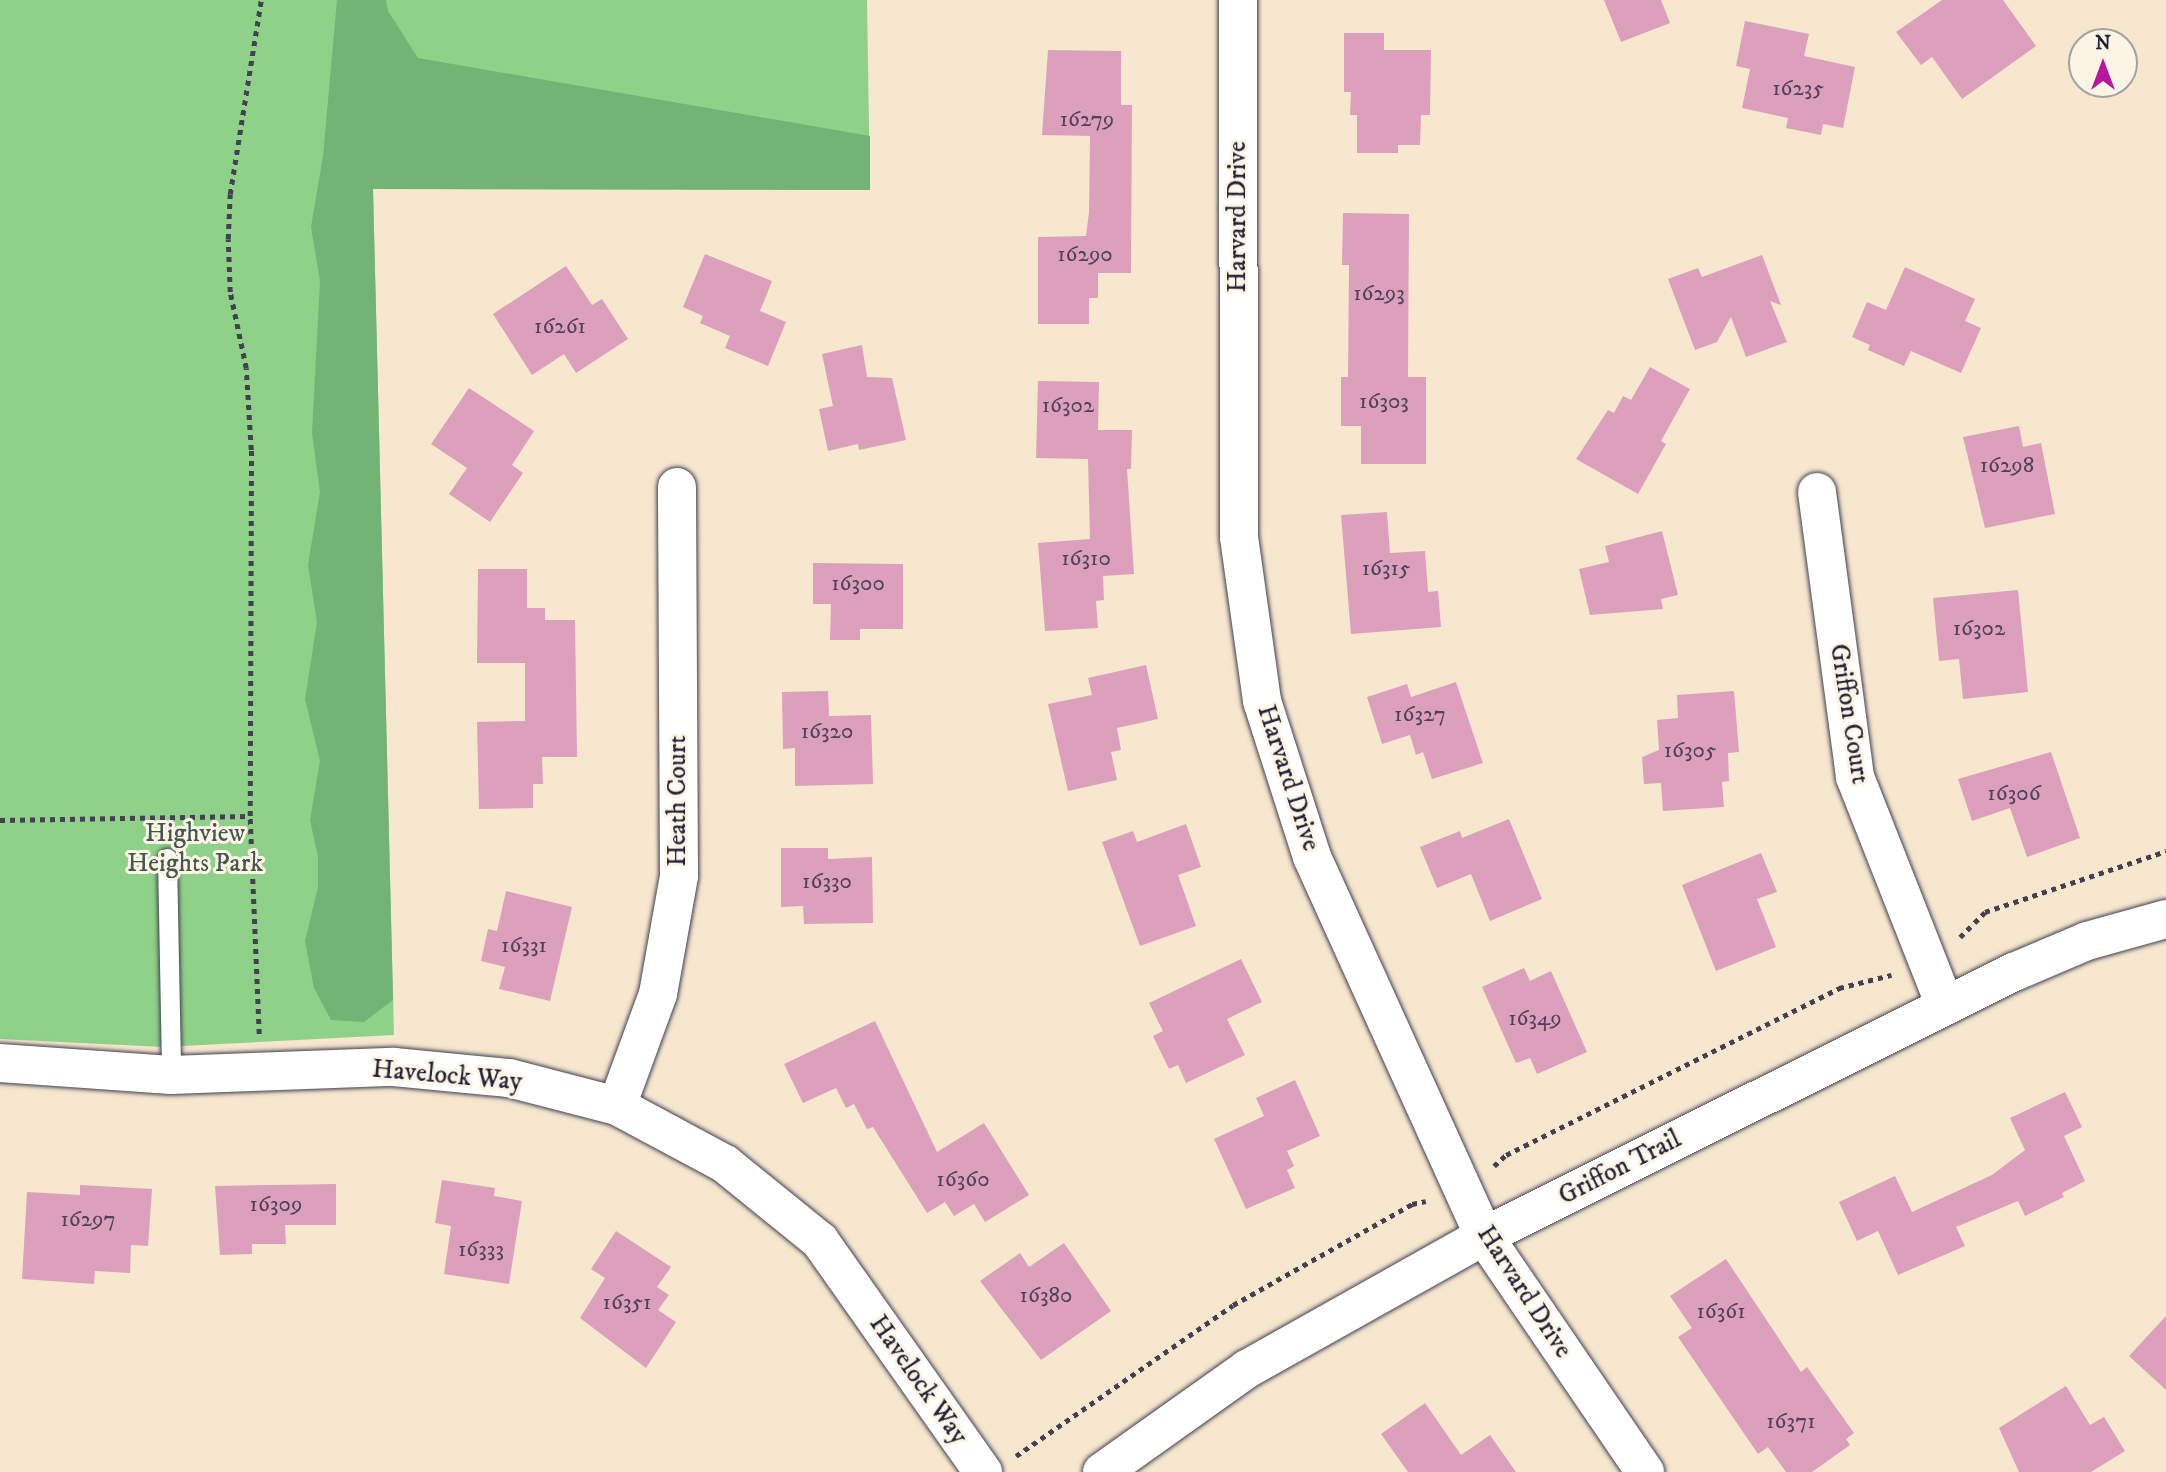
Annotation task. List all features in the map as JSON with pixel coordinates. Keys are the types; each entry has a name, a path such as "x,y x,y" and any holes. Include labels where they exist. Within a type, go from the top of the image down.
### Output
{"street":[{"name":"Harvard Drive","path":"1238,0 1239,537 1262,701 1312,857 1484,1236 1645,1472"},
{"name":"Heath Court","path":"617,1106 658,994 679,876 677,487"},
{"name":"Griffon Court","path":"1817,492 1855,777 1925,961 1945,1006"},
{"name":"Griffon Trail","path":"1102,1472 1247,1369 1484,1236 1945,1006 2087,941 2166,919"},
{"name":"Havelock Way","path":"0,1063 171,1075 394,1067 509,1078 617,1106 725,1164 820,1241 993,1468"}],"lane":[{"path":"167,858 171,1075"}],"path":[{"path":"260,1072 250,816 251,450 246,368 230,292 228,239 230,194 261,0"},
{"path":"0,820 250,816"},
{"path":"993,1468 1233,1305 1412,1203 1465,1193 1506,1155 1839,988 1925,961 1958,939 1986,912 2166,851"}],"green space":[{"name":"Highview Heights Park","path":"0,0 867,0 870,190 373,189 394,1035 163,1047 0,1039"},
{"path":"337,0 386,0 388,11 418,58 870,136 870,190 373,189 393,1000 364,1022 331,1020 314,988 305,941 318,887 318,857 310,820 320,761 305,699 317,622 308,565 320,492 312,433 320,281 311,227 323,156"}],"building":[{"path":"1604,0 1661,0 1670,23 1621,42"},
{"path":"1942,0 2003,0 2036,46 1962,99 1932,57 1921,65 1896,32"},
{"path":"1745,21 1809,34 1804,56 1855,67 1843,128 1823,124 1821,135 1786,128 1788,118 1742,108 1750,69 1736,66"},
{"path":"1344,33 1384,33 1384,50 1431,50 1430,115 1421,115 1420,145 1398,145 1398,153 1357,153 1357,115 1350,115 1351,92 1344,92"},
{"path":"1048,50 1121,51 1121,105 1132,105 1131,273 1098,273 1098,298 1089,298 1089,324 1038,324 1038,237 1086,236 1089,212 1090,136 1042,135"},
{"path":"1343,213 1409,214 1408,377 1426,377 1426,464 1361,464 1361,426 1341,426 1341,377 1348,377 1349,265 1342,265"},
{"path":"705,254 772,281 760,311 786,322 768,366 725,348 730,336 700,323 703,316 683,307"},
{"path":"1762,255 1781,305 1770,301 1787,342 1746,357 1731,317 1717,342 1695,350 1668,279 1698,268 1702,277"},
{"path":"566,266 592,305 602,299 628,339 576,373 564,354 532,375 493,314"},
{"path":"1905,267 1975,299 1965,321 1981,328 1961,373 1911,351 1904,366 1868,350 1870,345 1852,337 1867,302 1886,310"},
{"path":"862,345 867,377 892,378 906,440 859,450 858,444 828,451 819,409 833,406 822,354"},
{"path":"1650,367 1690,389 1661,441 1666,444 1638,494 1576,459 1608,410 1614,413 1623,396 1631,400"},
{"path":"1038,381 1099,382 1098,430 1132,430 1131,469 1127,469 1134,574 1103,576 1104,600 1096,601 1098,628 1045,631 1038,543 1090,539 1088,459 1036,458"},
{"path":"469,388 534,431 512,465 523,473 490,522 449,494 467,468 431,444"},
{"path":"2019,426 2023,447 2041,443 2055,514 1985,528 1963,437"},
{"path":"1387,512 1390,553 1425,551 1428,592 1438,591 1441,627 1351,634 1341,515"},
{"path":"1662,531 1678,595 1661,599 1663,609 1590,615 1579,569 1609,562 1605,546"},
{"path":"813,563 903,564 903,629 860,629 860,640 830,640 831,604 813,604"},
{"path":"478,569 527,569 527,608 545,608 545,620 575,620 577,757 542,757 543,784 533,784 533,808 479,809 477,722 525,721 525,663 477,663"},
{"path":"2018,590 2028,692 1963,699 1959,659 1939,661 1933,598"},
{"path":"1146,665 1158,719 1117,728 1121,750 1111,752 1117,780 1068,791 1048,704 1092,695 1088,678"},
{"path":"1456,682 1483,763 1432,779 1423,752 1416,755 1410,735 1382,744 1367,697 1407,684 1411,697"},
{"path":"828,691 829,716 871,715 873,784 795,786 795,748 783,749 782,692"},
{"path":"1734,691 1739,752 1728,753 1729,781 1722,782 1724,807 1663,811 1661,783 1644,784 1642,757 1659,750 1657,720 1678,718 1677,695"},
{"path":"2051,752 2080,838 2027,857 2010,808 1972,821 1958,779"},
{"path":"1509,819 1542,899 1490,921 1471,874 1437,888 1420,847 1460,831 1462,838"},
{"path":"1186,824 1201,867 1178,875 1196,926 1140,946 1102,842 1133,831 1137,842"},
{"path":"781,848 828,848 828,859 872,857 873,923 804,924 803,906 781,907"},
{"path":"1761,853 1777,892 1757,899 1776,947 1716,971 1682,885"},
{"path":"506,891 572,907 550,1001 499,989 505,967 481,961 488,929 497,931"},
{"path":"1241,959 1262,1002 1227,1019 1245,1055 1186,1083 1178,1065 1169,1069 1153,1036 1163,1031 1149,1003"},
{"path":"1524,968 1530,981 1551,971 1587,1052 1537,1074 1530,1058 1516,1063 1482,987"},
{"path":"875,1021 937,1152 984,1123 1029,1195 985,1222 974,1204 954,1216 945,1202 927,1213 873,1127 867,1129 854,1104 846,1108 836,1088 803,1103 784,1064"},
{"path":"1295,1080 1320,1136 1287,1151 1294,1166 1287,1170 1295,1188 1246,1209 1214,1139 1264,1116 1256,1098"},
{"path":"2065,1092 2082,1127 2064,1136 2085,1181 2062,1193 2064,1197 2025,1216 2018,1201 1956,1227 1965,1246 1898,1275 1878,1231 1857,1241 1839,1202 1895,1176 1912,1212 1992,1175 2025,1150 2010,1118"},
{"path":"442,1180 495,1188 494,1196 522,1201 509,1284 444,1274 451,1226 435,1223"},
{"path":"336,1184 336,1225 285,1225 286,1244 252,1244 252,1254 220,1255 215,1186"},
{"path":"80,1185 152,1189 148,1246 131,1245 130,1273 95,1271 94,1284 22,1279 27,1192 80,1195"},
{"path":"616,1231 671,1267 657,1287 669,1295 658,1310 676,1322 646,1368 580,1318 605,1278 591,1269"},
{"path":"1064,1243 1111,1311 1041,1360 980,1281 1020,1253 1029,1267"},
{"path":"1726,1259 1801,1372 1807,1367 1854,1433 1846,1439 1850,1445 1812,1472 1786,1472 1768,1447 1758,1454 1678,1337 1692,1328 1670,1296"},
{"path":"2166,1316 2166,1390 2129,1356"},
{"path":"2066,1386 2090,1425 2104,1417 2125,1451 2091,1472 2019,1472 1999,1428"},
{"path":"1425,1403 1461,1455 1490,1435 1516,1472 1408,1472 1381,1434"}]}
